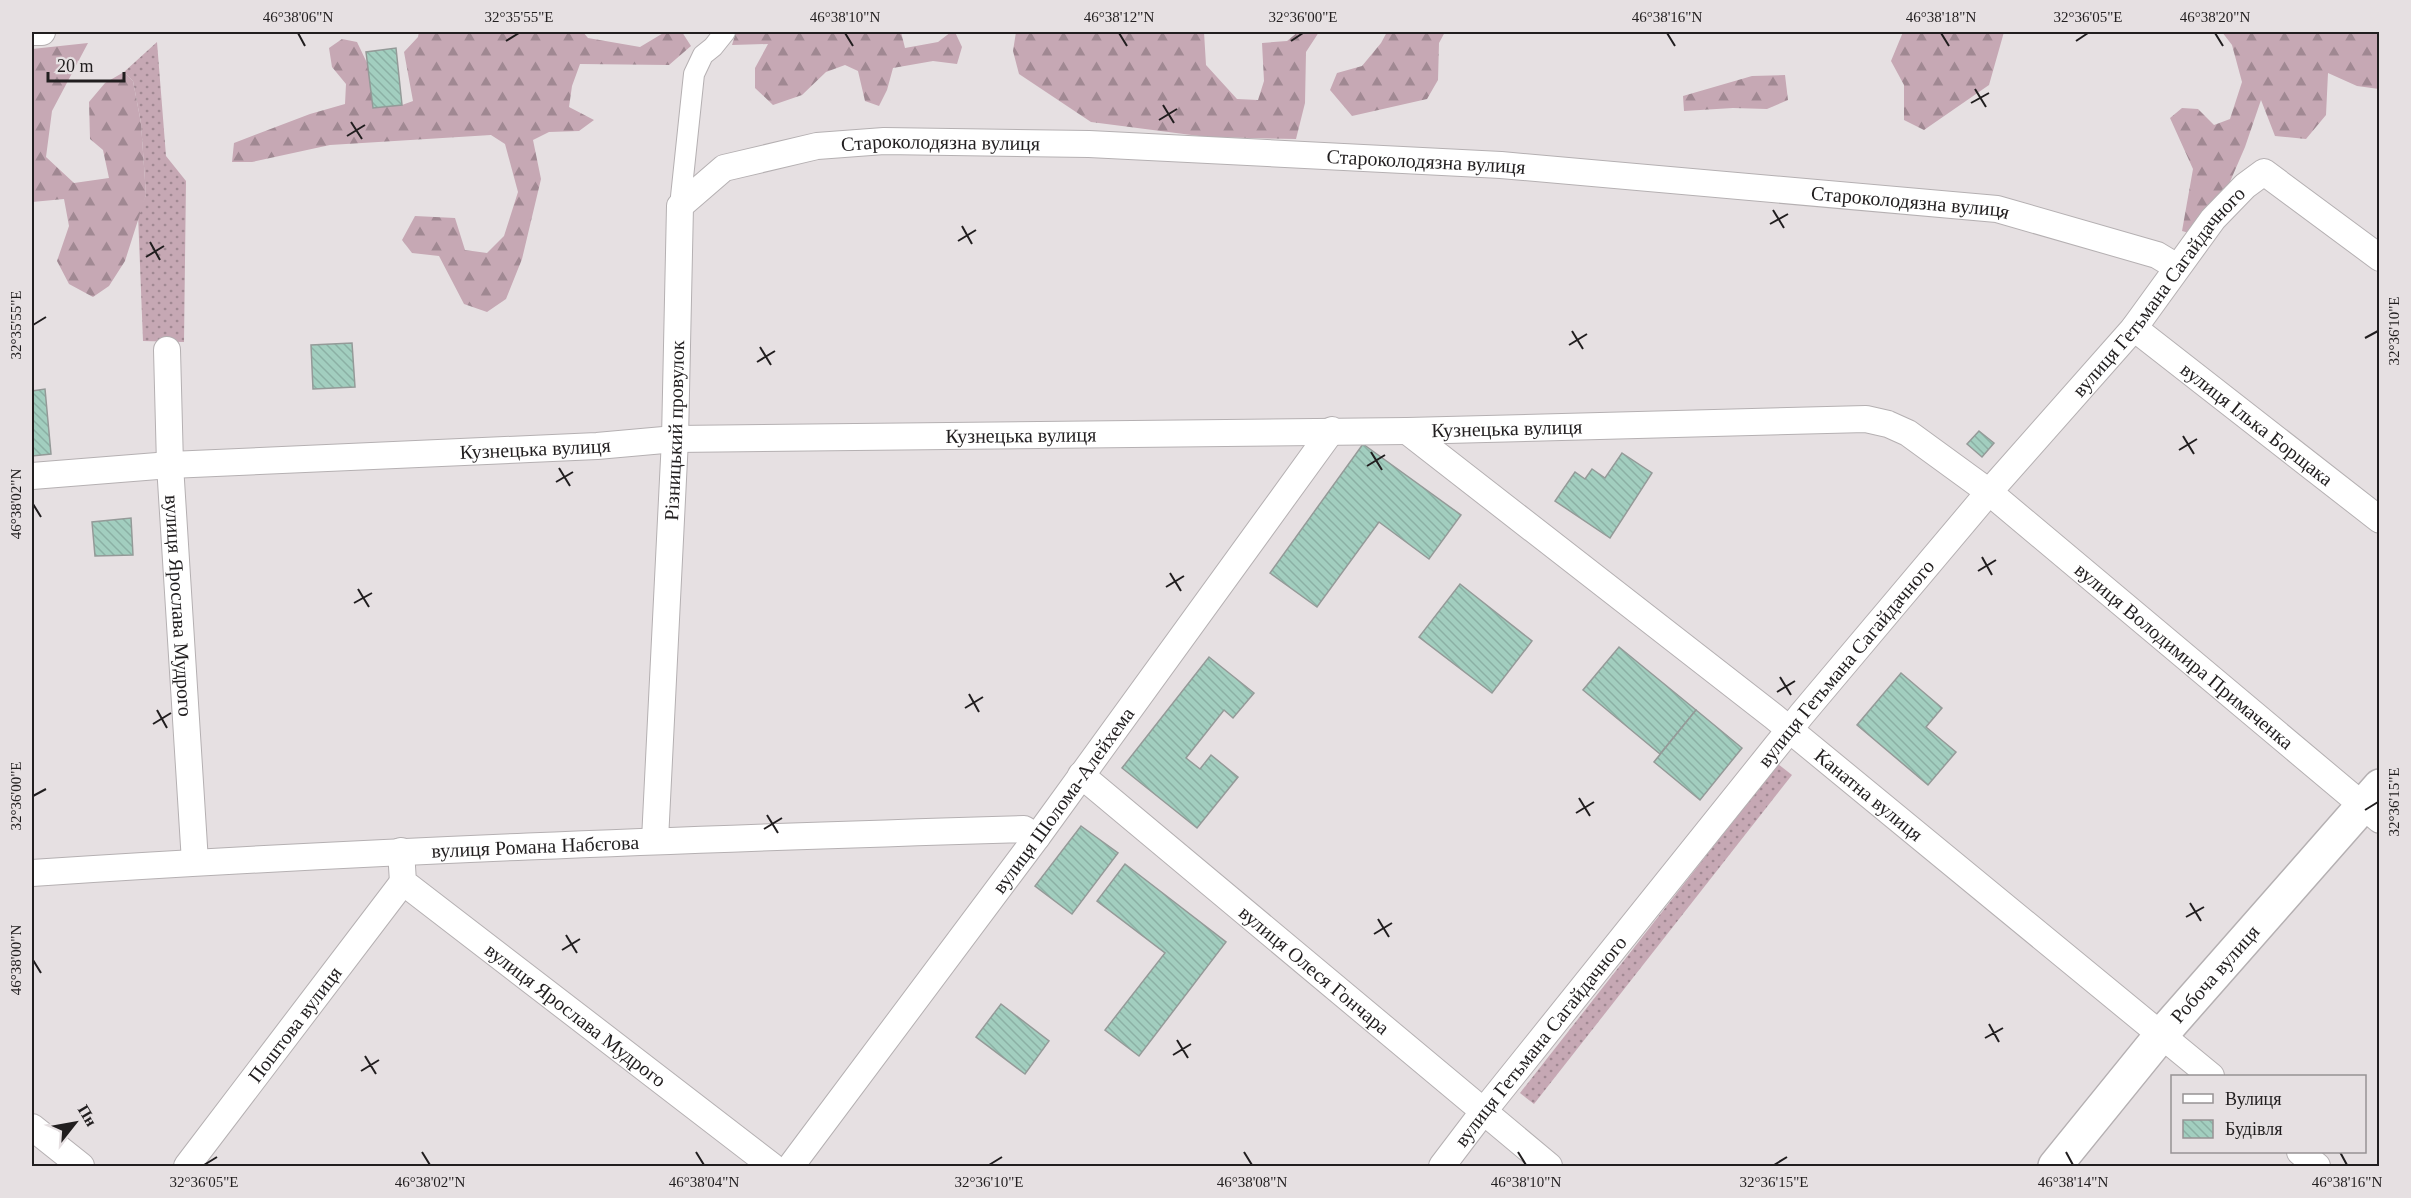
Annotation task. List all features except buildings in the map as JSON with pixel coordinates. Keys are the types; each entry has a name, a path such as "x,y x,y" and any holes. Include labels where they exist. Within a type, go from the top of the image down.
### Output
{"street":[{"path":"32,32 42,32"},
{"name":"Різницький провулок","path":"655,840 675,439 680,206 694,74 703,56 725,32"},
{"name":"Староколодязна вулиця","path":"680,206 724,168 817,146 884,141 1089,144 1501,165 1997,209 2157,255 2177,267"},
{"name":"вулиця Гетьмана Сагайдачного","path":"1442,1167 1483,1112 1790,729 1989,492 2134,328 2213,219 2245,186 2264,172 2379,258"},
{"name":"вулиця Ілька Борщака","path":"2134,328 2379,520"},
{"name":"вулиця Ярослава Мудрого","path":"166,350 170,465 195,862"},
{"name":"Кузнецька вулиця","path":"32,476 170,465 597,446 675,439 1332,430 1407,431 1866,419 1888,424 1908,433 1989,492"},
{"name":"вулиця Шолома-Алейхема","path":"791,1167 1037,837 1332,430"},
{"name":"Канатна вулиця","path":"1407,431 1790,729 2162,1034 2209,1075"},
{"name":"вулиця Володимира Примаченка","path":"1989,492 2374,804"},
{"name":"вулиця Олеся Гончара","path":"1081,775 1549,1167"},
{"name":"Робоча вулиця","path":"2055,1167 2162,1034 2374,804"},
{"name":"вулиця Романа Набєгова","path":"32,873 401,851 655,840 1023,829 1037,837"},
{"path":"401,851 403,882"},
{"name":"вулиця Ярослава Мудрого","path":"403,882 772,1167"},
{"name":"Поштова вулиця","path":"187,1167 403,882"},
{"path":"32,1127 81,1167"},
{"path":"2301,1153 2318,1167"}],"green space":[{"path":"419,32 583,32 588,38 640,47 665,32 682,32 691,46 669,65 580,64 572,86 569,107 594,120 579,131 549,132 533,140 541,179 522,259 506,299 487,312 464,304 439,256 412,253 402,240 415,216 455,218 465,250 487,253 504,236 518,192 505,144 491,135 330,145 252,162 232,162 234,143 310,114 345,104 346,84 332,67 329,48 342,39 357,42 368,65 373,108 402,105 413,101 404,52 418,37"},
{"path":"736,32 901,32 905,48 938,42 951,32 955,32 962,47 957,64 933,61 893,68 887,90 879,106 865,101 858,71 845,65 826,72 802,95 773,105 755,88 755,68 768,44 732,45"},
{"path":"1016,32 1204,32 1206,65 1237,99 1258,100 1264,81 1262,43 1287,41 1298,32 1319,32 1306,52 1305,103 1296,139 1207,137 1091,122 1019,74 1013,51"},
{"path":"1387,32 1445,32 1439,43 1438,80 1427,99 1352,116 1330,90 1337,73 1362,66"},
{"path":"1903,32 2004,32 1989,85 1924,130 1904,120 1904,85 1891,61"},
{"path":"2222,32 2379,32 2379,89 2357,86 2328,73 2326,115 2306,139 2275,136 2261,100 2245,147 2226,191 2193,234 2182,231 2193,169 2170,118 2182,108 2198,109 2214,125 2230,119 2242,82 2232,45"},
{"path":"157,42 166,156 186,181 184,342 143,341 138,214 146,195 141,123 133,81 124,72"},
{"path":"88,43 52,111 46,157 74,183 109,178 103,150 90,139 89,102 105,83 124,72 133,81 141,123 146,195 125,261 109,286 93,297 69,284 57,261 69,226 64,199 32,202 32,49"},
{"path":"1785,75 1788,100 1767,109 1733,108 1684,111 1683,96 1752,76"},
{"path":"1778,764 1792,775 1534,1104 1520,1093"}]}
